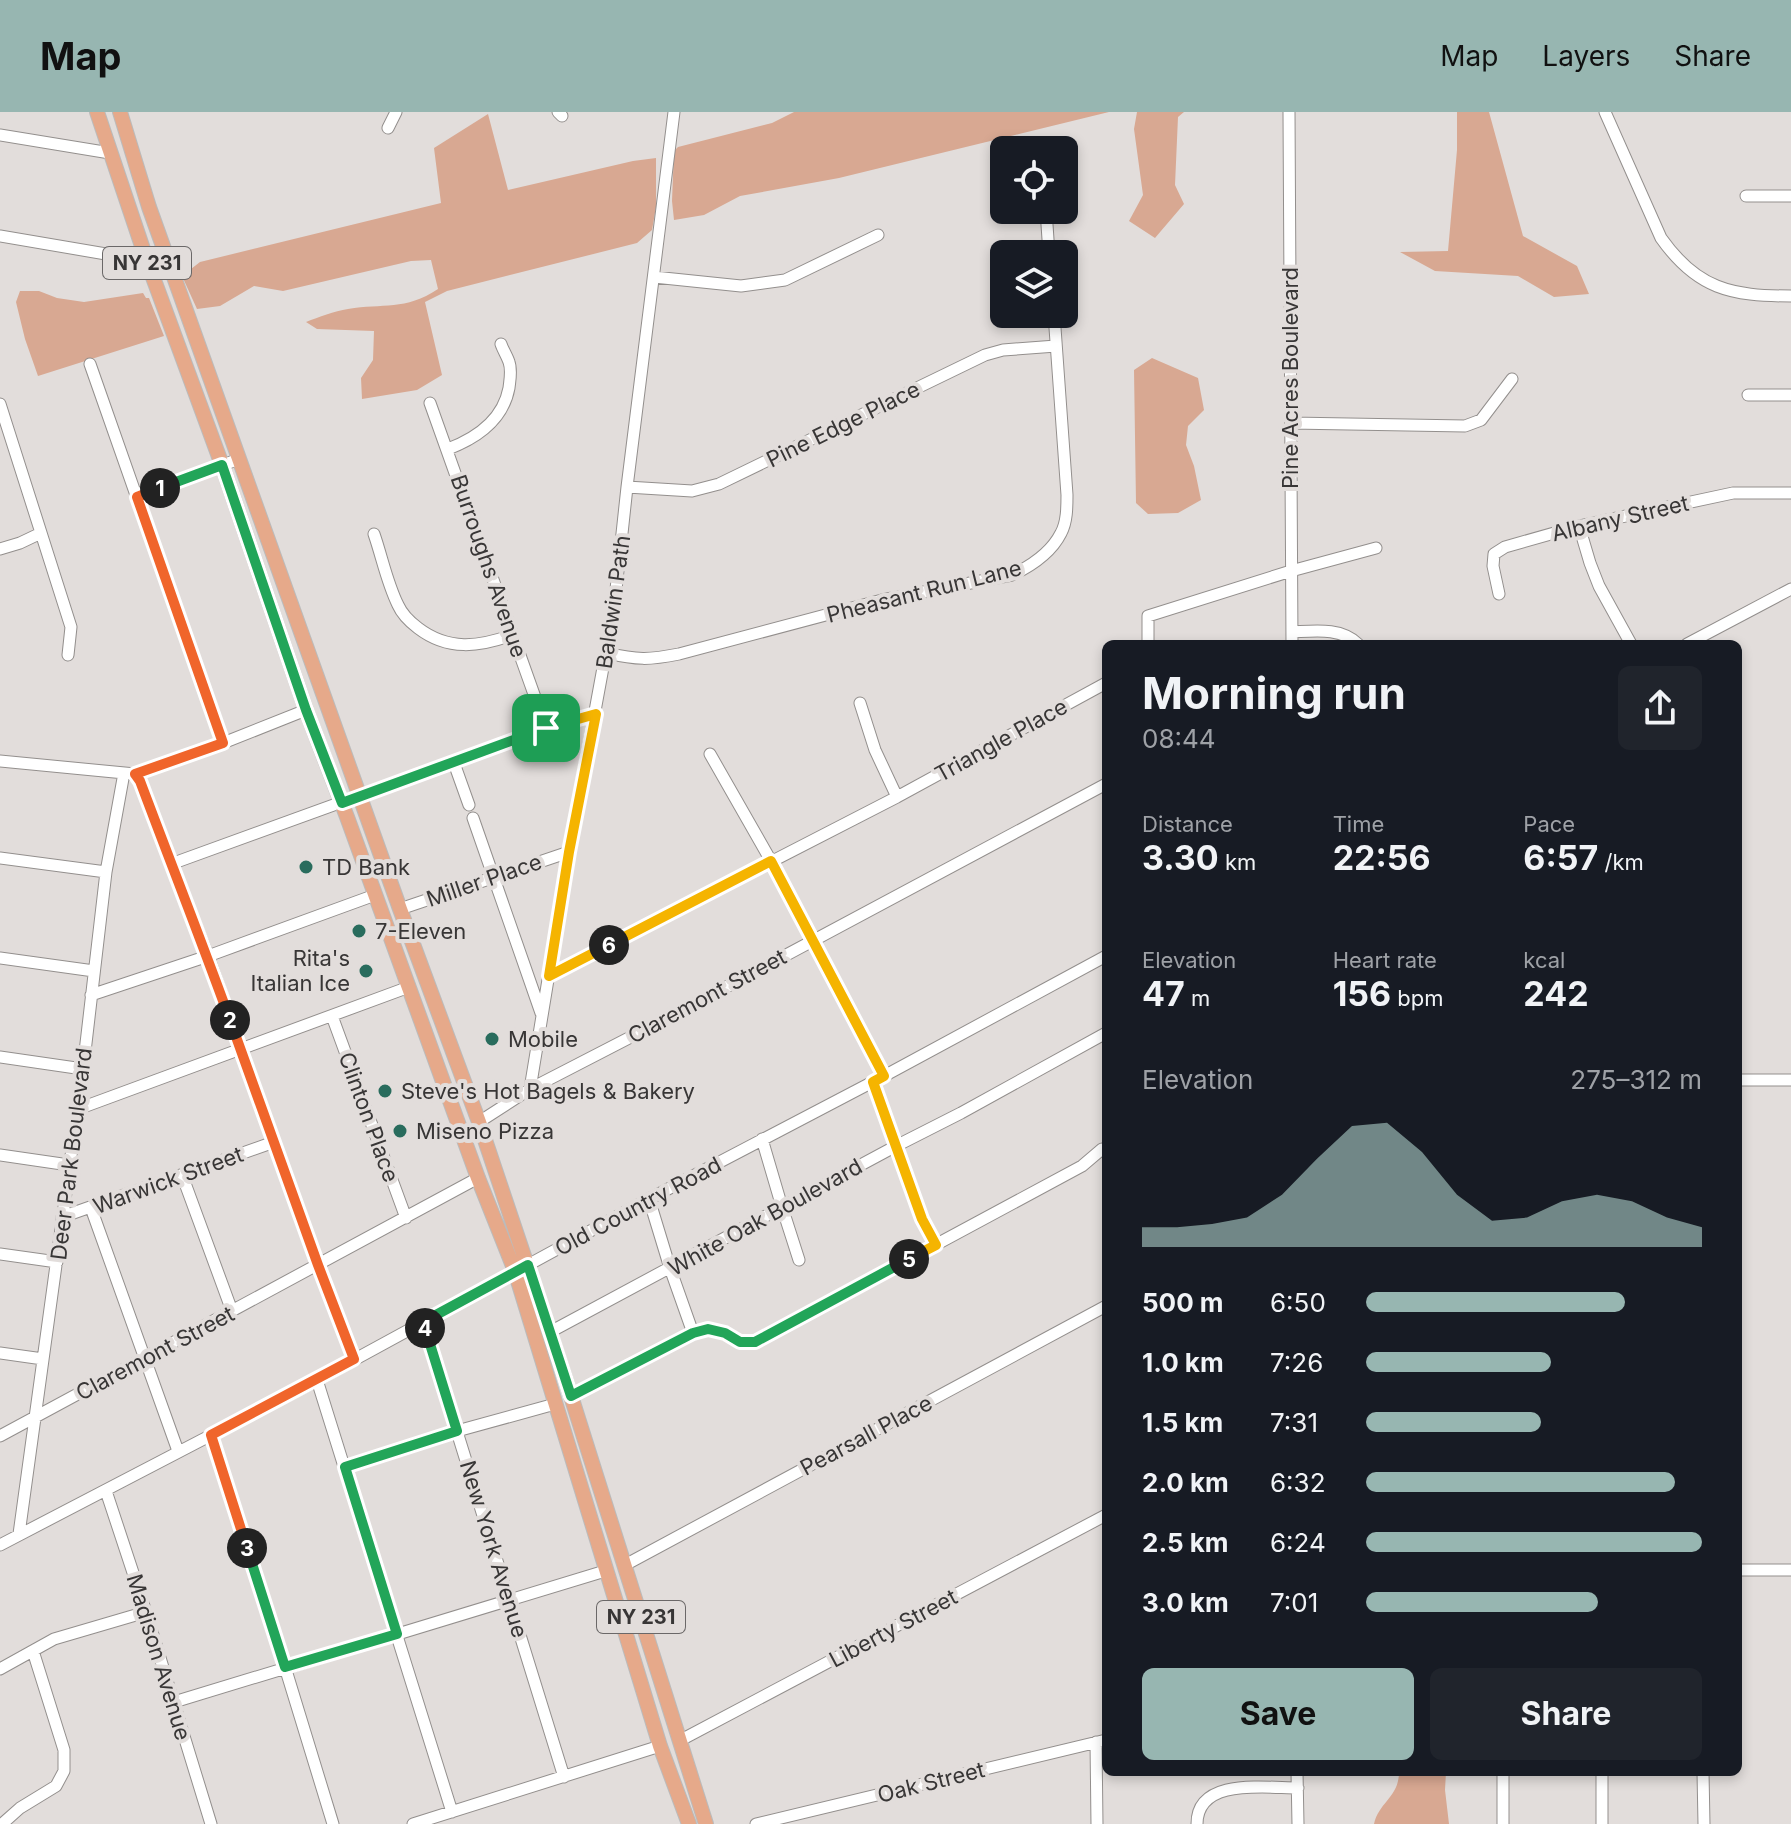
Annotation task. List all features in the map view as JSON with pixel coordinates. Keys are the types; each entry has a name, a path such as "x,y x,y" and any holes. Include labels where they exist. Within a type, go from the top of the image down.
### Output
{"main road":[{"name":"NY 231","path":"97,112 306,710 478,1178 550,1332 706,1824"},
{"name":"NY 231","path":"120,112 149,207 479,1122 522,1268 555,1404 660,1746 689,1824"}],"street":[{"path":"388,128 396,112"},
{"name":"Baldwin Path","path":"530,1089 614,608 674,112"},
{"name":"Pine Acres Boulevard","path":"1289,112 1292,638"},
{"path":"1605,112 1661,238 1687,270 1718,287 1760,296 1791,296"},
{"path":"0,135 110,153"},
{"path":"1746,196 1791,196"},
{"path":"654,277 741,286 785,280 878,235"},
{"path":"0,236 147,261"},
{"name":"Pheasant Run Lane","path":"607,653 634,659 665,657 882,600 1012,575 1032,565 1061,534 1066,516 1055,328"},
{"path":"448,449 467,442 483,431 507,401 510,364 501,344"},
{"name":"Pine Edge Place","path":"627,487 692,491 719,484 985,355 1003,350 1056,346"},
{"path":"90,364 223,743"},
{"path":"1291,423 1465,426 1481,420 1512,379"},
{"path":"1748,395 1791,395"},
{"name":"Burroughs Avenue","path":"430,403 546,728"},
{"path":"0,404 71,627 68,655"},
{"path":"137,497 239,459"},
{"name":"Albany Street","path":"1499,594 1493,566 1494,554 1505,547 1579,526 1733,493 1791,493"},
{"path":"1579,526 1599,586 1629,640"},
{"path":"0,549 41,533"},
{"path":"374,534 399,608 424,632 441,642 460,646 486,643 512,635"},
{"path":"1148,640 1148,616 1376,548"},
{"path":"1701,640 1791,589"},
{"path":"1292,638 1338,633 1354,640"},
{"name":"Triangle Place","path":"549,976 897,797 1102,685"},
{"path":"860,703 875,750 897,797"},
{"path":"0,761 129,774 223,743 306,710"},
{"path":"171,864 546,728 596,714"},
{"path":"710,754 813,940 878,1079 896,1146 922,1219 936,1245"},
{"path":"454,763 469,805"},
{"path":"129,774 140,781 208,956 354,1359"},
{"name":"Deer Park Boulevard","path":"19,1534 78,1109 106,872 129,774"},
{"name":"Claremont Street","path":"479,1122 530,1089 1102,786"},
{"path":"473,818 542,1014"},
{"name":"Miller Place","path":"400,909 569,852"},
{"path":"0,858 106,872"},
{"path":"91,995 375,895"},
{"path":"0,958 94,971"},
{"name":"Old Country Road","path":"0,1545 317,1380 649,1199 1102,962"},
{"path":"78,1109 409,987"},
{"name":"Clinton Place","path":"332,1016 406,1218"},
{"name":"White Oak Boulevard","path":"550,1332 1102,1035"},
{"path":"0,1057 83,1069"},
{"path":"1742,1080 1791,1080"},
{"path":"762,1139 799,1260"},
{"name":"Warwick Street","path":"62,1217 274,1142"},
{"path":"571,1396 693,1333 708,1329 725,1333 740,1342 755,1342 1082,1166 1102,1149"},
{"path":"0,1155 69,1165"},
{"path":"182,1175 232,1311"},
{"name":"Claremont Street","path":"0,1436 478,1178"},
{"path":"649,1199 693,1333"},
{"path":"91,1208 178,1451"},
{"path":"0,1254 57,1262"},
{"name":"Pearsall Place","path":"625,1565 1102,1308"},
{"name":"New York Avenue","path":"423,1322 564,1777"},
{"path":"0,1353 43,1359"},
{"path":"317,1380 452,1812"},
{"path":"345,1467 555,1404"},
{"path":"211,1435 333,1824"},
{"name":"Madison Avenue","path":"106,1491 211,1824"},
{"name":"Liberty Street","path":"679,1741 1102,1517"},
{"path":"1742,1570 1791,1570"},
{"path":"174,1702 605,1571"},
{"path":"0,1669 54,1639 146,1612"},
{"path":"2,1824 20,1808 56,1786 64,1771 64,1750 33,1651"},
{"path":"1097,1824 1101,1741"},
{"name":"Oak Street","path":"756,1824 1101,1741"},
{"path":"413,1824 660,1746"},
{"path":"1297,1776 1298,1824"},
{"path":"1503,1776 1503,1824"},
{"path":"1602,1776 1602,1824"},
{"path":"1703,1776 1704,1824"},
{"path":"1197,1824 1197,1814 1208,1798 1229,1788 1298,1788"}],"shaded area":[{"path":"794,112 1109,112 1011,136 990,136 990,141 839,178 740,196 704,215 674,220 674,151 678,147 772,123"},
{"path":"1137,112 1184,112 1178,117 1175,185 1184,204 1155,238 1129,221 1143,195 1134,129"},
{"path":"1457,112 1489,112 1523,236 1577,266 1589,294 1554,297 1518,276 1435,271 1400,252 1448,251 1457,150"},
{"path":"488,114 508,190 656,158 656,207 652,230 637,243 447,291 425,302 442,375 417,390 362,399 361,378 373,360 374,331 317,329 306,322 343,310 394,305 426,296 438,289 431,260 411,261 283,291 254,286 220,306 197,309 182,276 200,262 441,203 434,148"},
{"path":"20,291 39,291 57,298 84,302 143,293 149,298 164,336 38,376 16,302"},
{"path":"1152,358 1198,378 1204,410 1188,426 1186,445 1201,500 1178,513 1148,514 1136,503 1134,370"},
{"path":"1399,1776 1446,1776 1449,1824 1374,1824"}],"place":[{"name":"TD Bank","path":"306,867"},
{"name":"7-Eleven","path":"359,931"},
{"name":"Rita's Italian Ice","path":"366,971"},
{"name":"Mobile","path":"492,1039"},
{"name":"Steve's Hot Bagels & Bakery","path":"385,1091"},
{"name":"Miseno Pizza","path":"400,1131"}],"route":[{"path":"222,465 306,710 342,803 546,728 596,714 549,976 771,861 884,1076 873,1082 922,1219 936,1245 755,1342 740,1342 725,1333 708,1329 693,1333 571,1396 528,1265 423,1322 457,1431 345,1467 397,1634 285,1667 211,1435 354,1359 208,956 135,774 223,743 137,497 222,465"}]}
